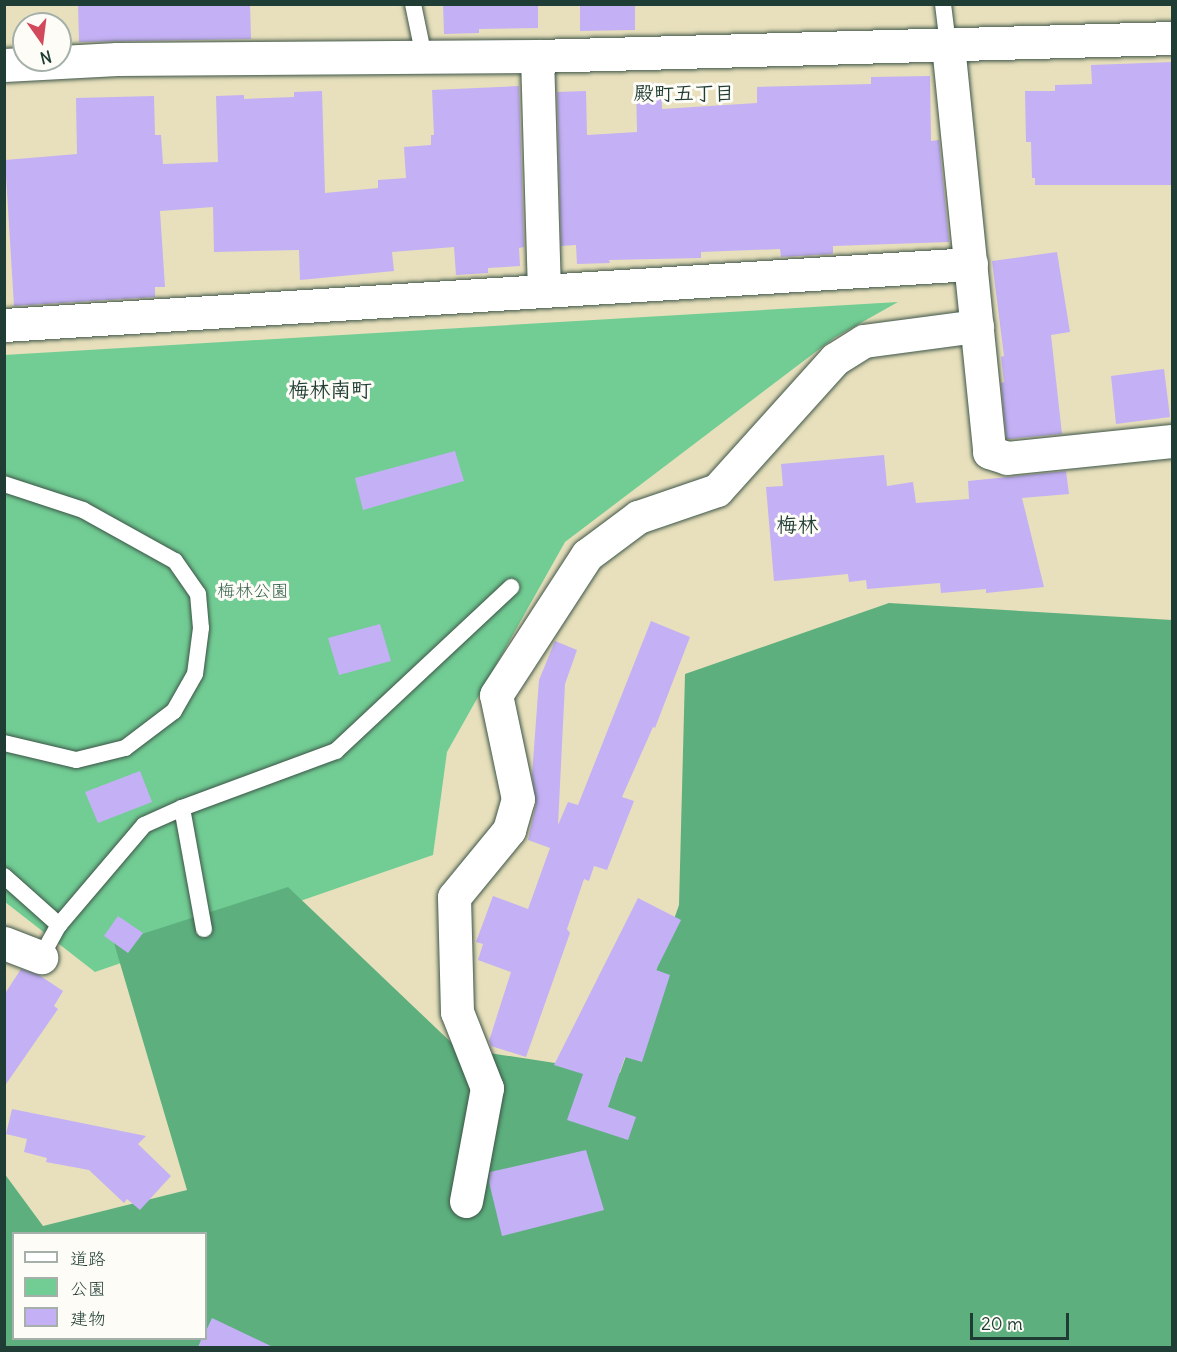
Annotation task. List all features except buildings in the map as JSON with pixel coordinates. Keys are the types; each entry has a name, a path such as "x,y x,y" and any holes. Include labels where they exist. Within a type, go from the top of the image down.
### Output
{"street":[{"path":"4,65 117,59 537,56 1173,38"},
{"path":"948,45 989,452 1007,458 1173,441"},
{"path":"537,56 544,289"},
{"path":"4,325 544,289 971,264"},
{"path":"466,1201 487,1089 457,1012 454,897 509,830 518,799 496,695 587,555 638,517 717,490 835,359 864,341 977,326"},
{"path":"4,943 40,957"}],"lane":[{"path":"412,4 424,57"},
{"path":"943,4 948,45"},
{"path":"4,484 83,510 175,561 198,594 201,628 195,674 174,711 125,748 76,760 4,743"},
{"path":"40,957 59,925 144,825 182,808 336,751 511,587"},
{"path":"182,808 204,929"},
{"path":"4,876 59,925"}],"green space":[{"name":"梅林公園","path":"898,302 834,338 565,542 447,752 433,855 95,972 5,902 4,355"},
{"path":"889,603 1172,620 1172,1347 5,1347 4,1173 43,1226 187,1190 114,943 288,887 457,1048 620,1073 679,905 685,674"}],"district":[{"name":"殿町五丁目","path":"684,92"},
{"name":"梅林南町","path":"330,390"},
{"name":"梅林","path":"797,525"}]}
